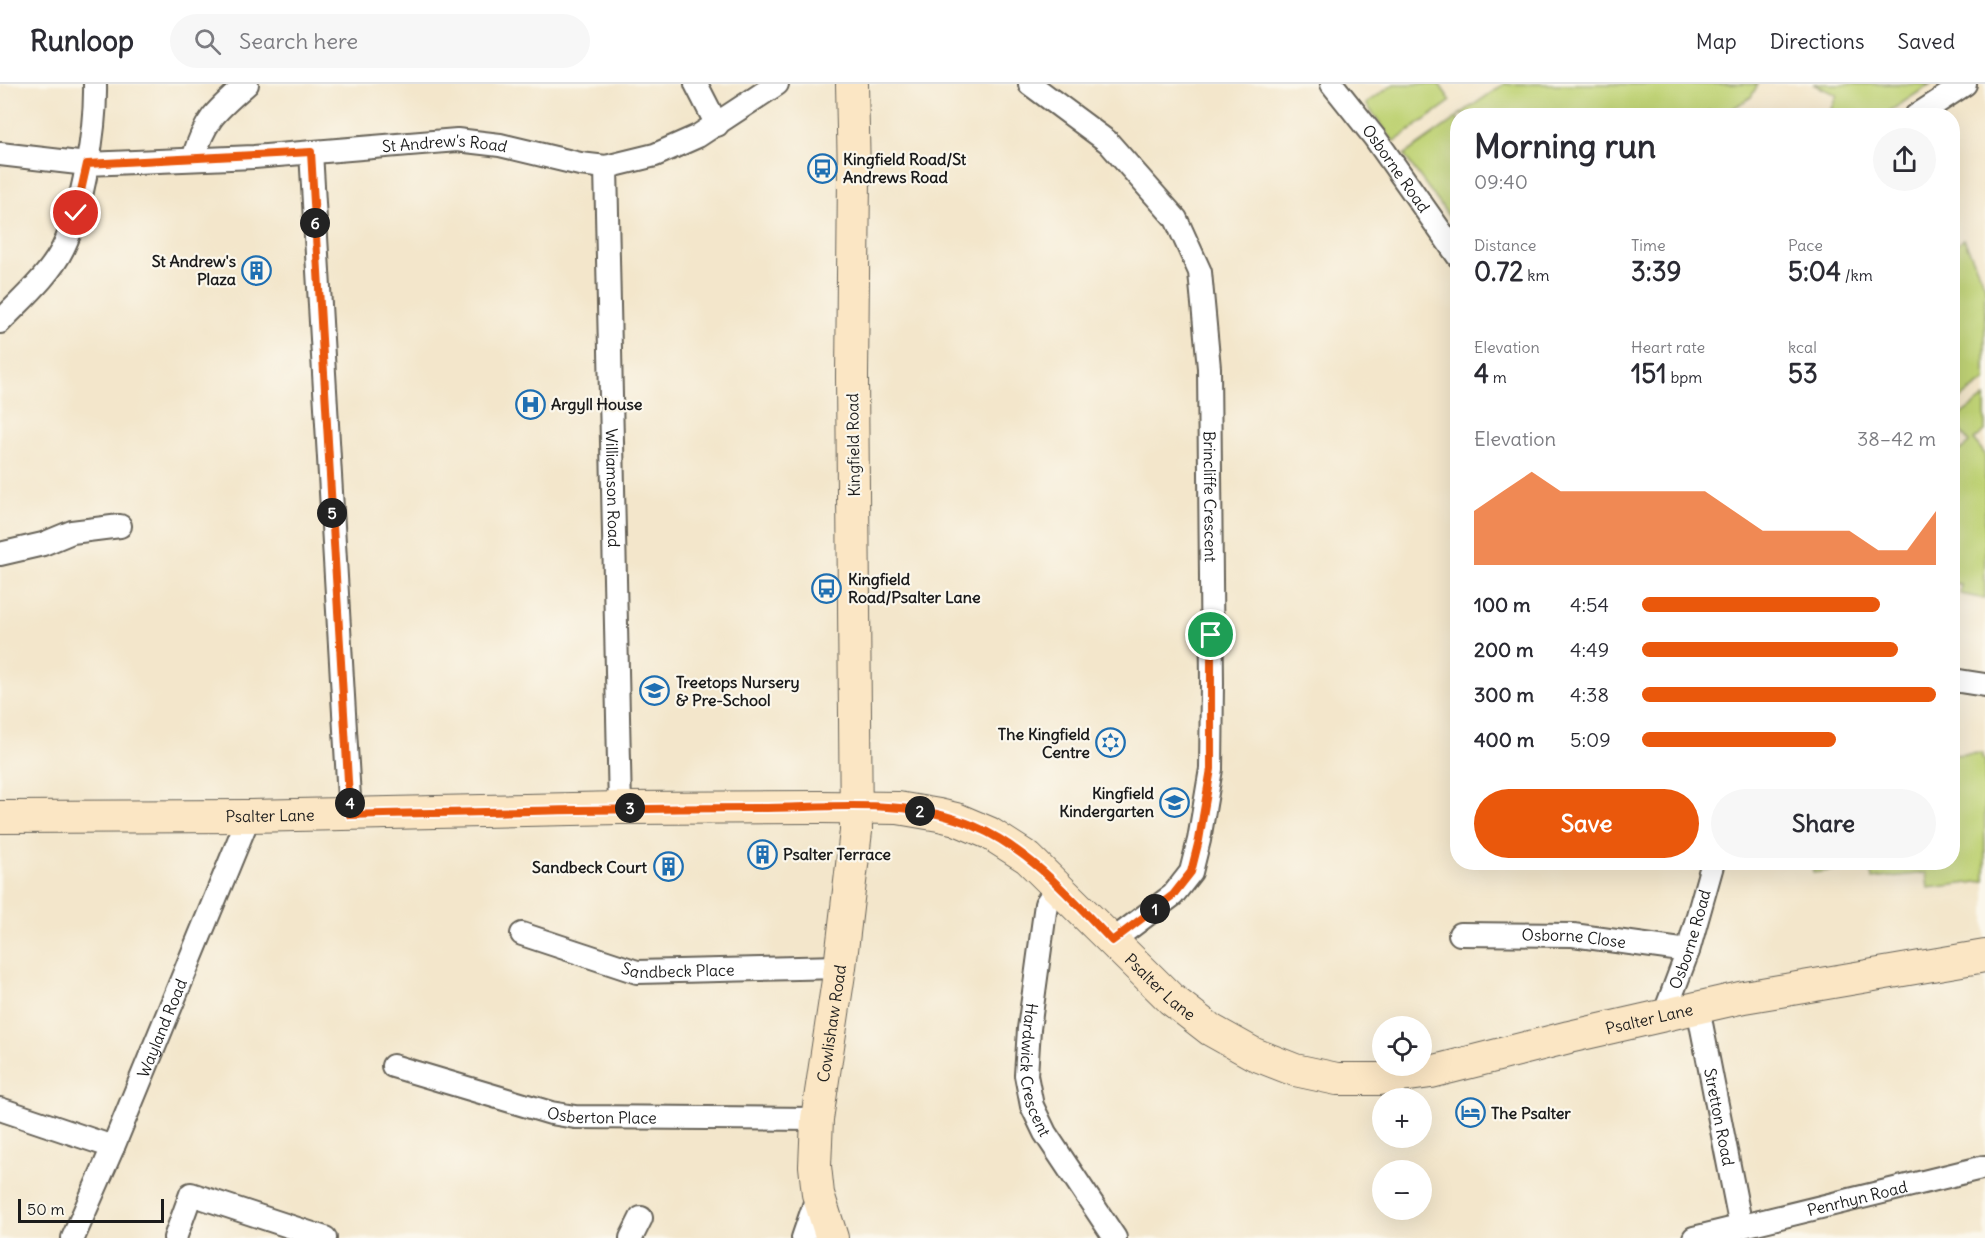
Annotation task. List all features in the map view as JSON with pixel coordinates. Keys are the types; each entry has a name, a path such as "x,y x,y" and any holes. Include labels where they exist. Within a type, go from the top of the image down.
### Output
{"street":[{"path":"0,322 40,280 63,249 76,213 87,164 95,84"},
{"path":"193,159 201,134 217,110 247,84"},
{"path":"696,84 717,125"},
{"name":"St Andrew's Road","path":"0,154 87,164 311,152 457,140 501,145 580,164 606,167 655,155 698,136 777,84"},
{"name":"Kingfield Road","path":"852,84 854,175 852,377 857,807"},
{"name":"Brincliffe Crescent","path":"1030,84 1108,142 1176,219 1200,272 1209,368 1211,769 1191,872 1173,895 1112,941"},
{"name":"Osborne Road","path":"1332,84 1375,138 1450,245"},
{"path":"1928,108 1965,84"},
{"path":"311,152 350,815"},
{"name":"Williamson Road","path":"606,167 620,808"},
{"path":"0,554 43,544 72,532 120,526"},
{"path":"1960,681 1985,685"},
{"name":"Psalter Lane","path":"0,817 350,815 620,808 857,807 914,810 973,825 1028,858 1171,999 1211,1030 1254,1054 1295,1070 1336,1079 1380,1079 1431,1072 1569,1037 1744,997 1985,956"},
{"name":"Cowlishaw Road","path":"803,1238 818,1194 815,1166 817,1119 840,967 857,807"},
{"name":"Wayland Road","path":"73,1238 249,816"},
{"name":"Osborne Road","path":"1664,1015 1688,951 1711,870"},
{"name":"Hardwick Crescent","path":"1058,886 1046,904 1029,1029 1026,1076 1032,1106 1044,1133 1115,1238"},
{"name":"Sandbeck Place","path":"522,934 637,972 840,967"},
{"name":"Osborne Close","path":"1460,934 1573,935 1688,951"},
{"name":"Stretton Road","path":"1698,1008 1741,1227"},
{"name":"Osberton Place","path":"393,1066 551,1113 575,1117 817,1119"},
{"path":"0,1109 112,1148"},
{"name":"Penrhyn Road","path":"1694,1238 1985,1167"},
{"path":"175,1238 191,1194 322,1238"},
{"path":"818,1194 832,1238"}],"green space":[{"path":"1394,84 1439,84 1451,101 1394,142 1366,104"},
{"path":"1504,84 1758,84 1751,97 1734,108 1469,108"},
{"path":"1813,84 1931,84 1895,108 1831,108 1837,95"},
{"path":"1450,123 1450,218 1404,155"},
{"path":"1964,239 1985,286 1985,381 1960,399 1960,242"},
{"path":"1985,397 1985,431 1974,440 1985,454 1985,599 1960,594 1960,450 1969,443 1960,430 1960,415"},
{"path":"1982,753 1982,758 1985,759 1985,881 1928,888 1926,873 1872,879 1871,870 1960,870 1960,755"},
{"path":"1813,870 1834,870 1813,873"}],"place":[{"name":"Kingfield Road/St Andrews Road","path":"822,168"},
{"name":"St Andrew's Plaza","path":"257,270"},
{"name":"Argyll House","path":"530,404"},
{"name":"Kingfield Road/Psalter Lane","path":"827,588"},
{"name":"Treetops Nursery & Pre-School","path":"655,691"},
{"name":"The Kingfield Centre","path":"1111,743"},
{"name":"Kingfield Kindergarten","path":"1175,802"},
{"name":"Psalter Terrace","path":"762,854"},
{"name":"Sandbeck Court","path":"668,867"},
{"name":"The Psalter","path":"1470,1113"}],"route":[{"path":"76,213 87,164 254,157 311,152 350,815 620,808 857,807 914,810 973,825 1004,842 1028,858 1112,941 1173,895 1191,872 1211,769 1211,635"}]}
